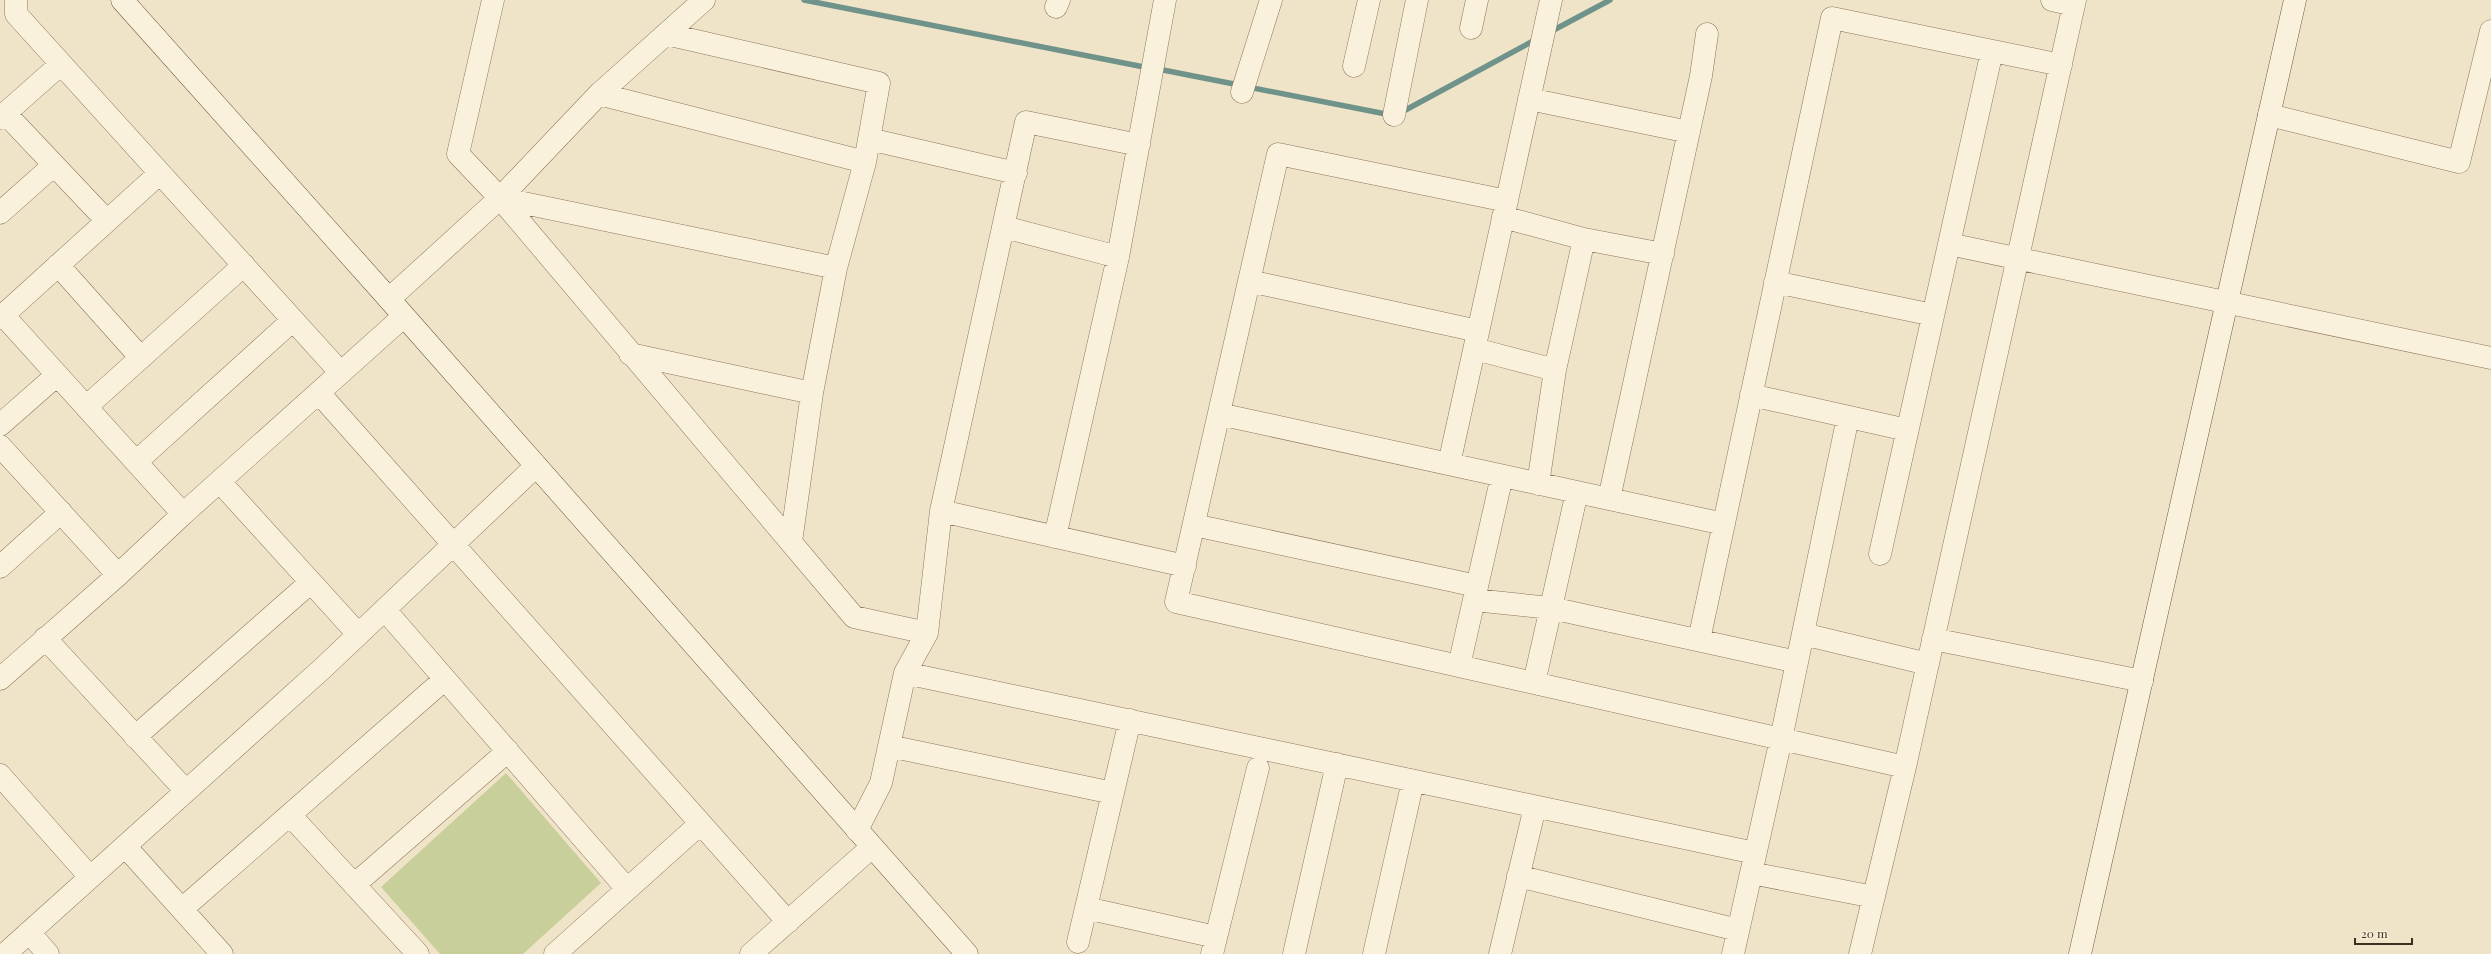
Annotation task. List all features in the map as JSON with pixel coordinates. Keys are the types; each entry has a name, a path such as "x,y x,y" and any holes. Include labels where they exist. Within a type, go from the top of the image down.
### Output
{"street":[{"path":"16,0 16,14 341,373"},
{"path":"122,0 389,299 967,954"},
{"path":"493,0 458,154 500,198 630,354 854,617 927,633"},
{"path":"389,299 500,198 599,94 704,0"},
{"path":"1055,537 1118,257 1140,145 1165,0"},
{"path":"1242,92 1271,0"},
{"path":"1354,66 1369,0"},
{"path":"1394,116 1417,0"},
{"path":"1471,28 1477,0"},
{"path":"1449,464 1551,0"},
{"path":"1860,954 1905,768 1934,639 2074,2 2052,0"},
{"path":"2080,954 2295,0"},
{"path":"1699,640 1832,18 2061,65"},
{"path":"2269,115 2459,162 2491,31"},
{"path":"666,34 879,83 865,162 836,268 812,393 791,542"},
{"path":"1609,499 1689,132 1708,34"},
{"path":"1880,554 1992,51"},
{"path":"61,64 3,115 54,165 107,221"},
{"path":"599,94 865,162"},
{"path":"1529,98 1689,132"},
{"path":"857,830 881,783 905,673 927,633 941,512 1026,122 1140,145"},
{"path":"869,139 1016,172"},
{"path":"1663,254 1584,239 1505,209 1278,154 1176,602 1905,768"},
{"path":"0,213 54,165"},
{"path":"160,173 1,316 57,375 183,514"},
{"path":"500,198 836,268"},
{"path":"1004,227 1118,257"},
{"path":"1538,484 1555,370 1584,239"},
{"path":"1949,244 2491,358"},
{"path":"58,265 141,358"},
{"path":"86,407 244,265"},
{"path":"1249,281 1476,340 1555,370"},
{"path":"1775,282 1933,315"},
{"path":"0,679 118,575 183,514 404,317"},
{"path":"136,462 293,320"},
{"path":"630,354 812,393"},
{"path":"0,425 57,375"},
{"path":"319,393 788,922"},
{"path":"1751,395 1907,430"},
{"path":"1219,414 1724,524"},
{"path":"1733,954 1781,739 1848,417"},
{"path":"0,446 118,575"},
{"path":"5,954 186,792 358,634 536,466"},
{"path":"1459,666 1502,476"},
{"path":"220,482 358,634"},
{"path":"1534,683 1577,492"},
{"path":"3,559 61,512"},
{"path":"941,512 1185,566"},
{"path":"1194,525 1476,593 1797,662"},
{"path":"135,736 310,582"},
{"path":"384,610 627,889"},
{"path":"1803,634 1928,664"},
{"path":"45,638 186,792"},
{"path":"1934,639 2142,681"},
{"path":"905,673 1535,807 1753,863 1874,897"},
{"path":"182,909 445,679"},
{"path":"1078,942 1130,720"},
{"path":"889,746 1113,793"},
{"path":"354,885 508,752"},
{"path":"1294,954 1337,764"},
{"path":"1086,908 1214,946 1258,768"},
{"path":"0,775 90,877"},
{"path":"1374,954 1413,781"},
{"path":"1500,954 1535,807"},
{"path":"290,815 418,954"},
{"path":"555,954 700,824"},
{"path":"125,846 222,954"},
{"path":"751,954 872,847"},
{"path":"1518,876 1738,930"},
{"path":"29,932 48,954"}],"green space":[{"path":"506,773 601,883 523,954 440,954 381,887"}],"waterway":[{"path":"804,0 1149,68"},
{"path":"1550,32 1610,0"},
{"path":"1400,113 1535,40"},
{"path":"1158,69 1239,85"},
{"path":"1248,87 1391,115"}]}
